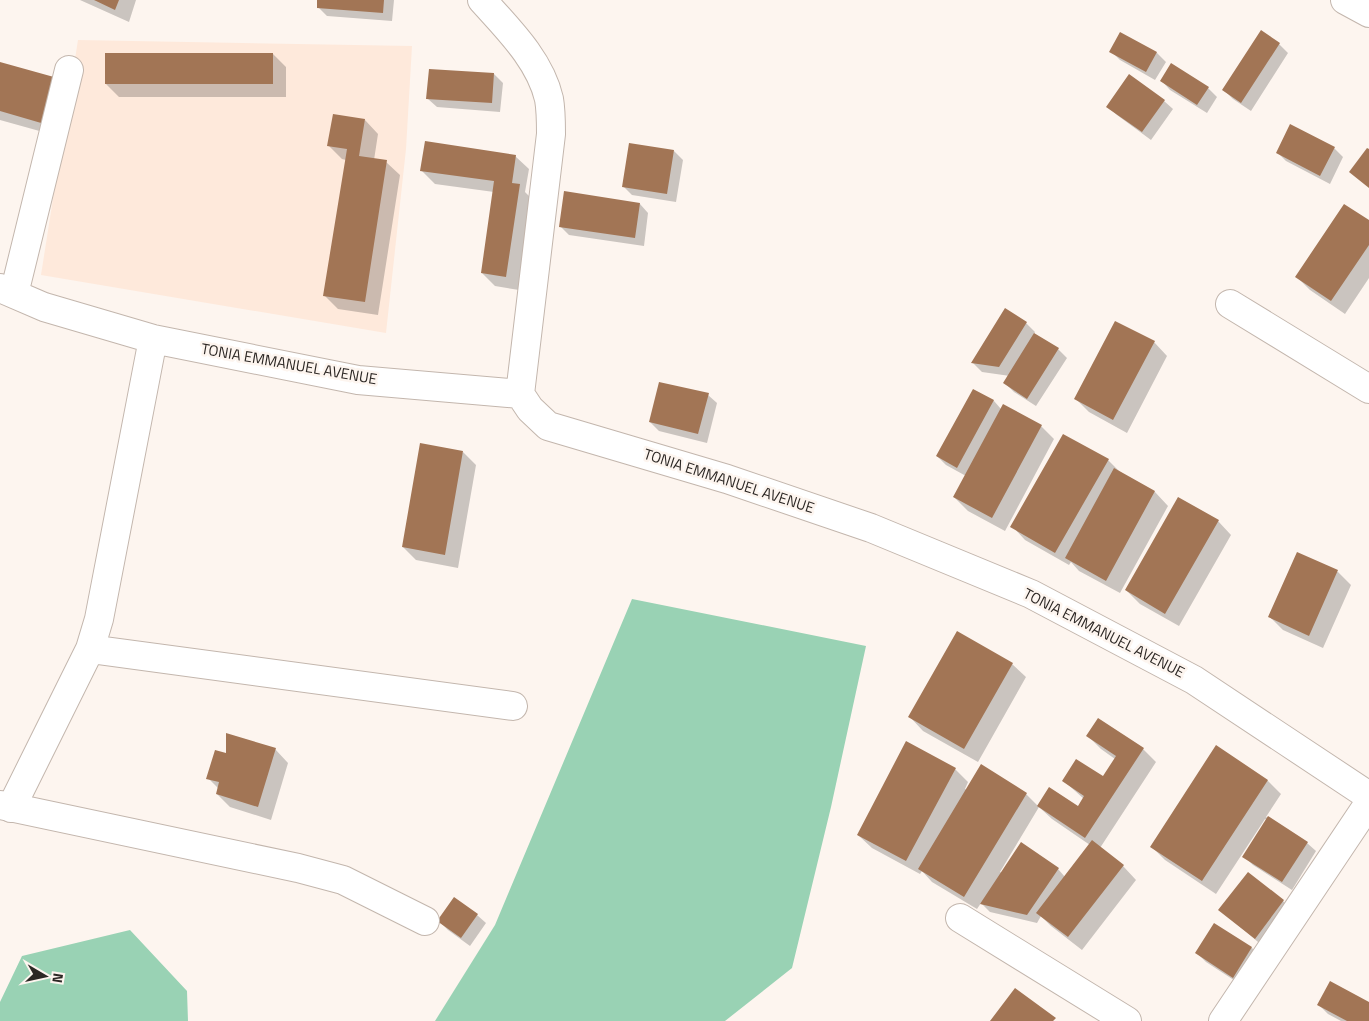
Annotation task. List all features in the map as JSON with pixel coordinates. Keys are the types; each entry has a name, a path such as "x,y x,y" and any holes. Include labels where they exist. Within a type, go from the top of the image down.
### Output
{"street":[{"path":"482,0 518,39 538,73 549,99 552,134 520,394"},
{"path":"1345,0 1369,13"},
{"path":"7,291 69,70"},
{"name":"TONIA EMMANUEL AVENUE","path":"7,291 44,307 153,339 358,380 520,394 530,409 548,426 727,478 844,519 1031,594 1194,680 1369,796"},
{"path":"1230,304 1369,388"},
{"path":"153,339 99,618 90,649 6,806 298,868 343,880 425,921"},
{"path":"90,649 513,706"},
{"path":"1223,1021 1369,803"},
{"path":"960,918 1128,1021"}],"shaded area":[{"path":"78,40 412,46 406,149 386,333 41,275"}],"green space":[{"path":"632,599 866,646 831,807 792,968 725,1021 435,1021 495,925"},
{"path":"130,930 187,991 188,1021 0,1021 0,1002 22,956"}],"building":[{"path":"94,0 119,0 115,10"},
{"path":"317,0 384,0 383,13 317,8"},
{"path":"1261,30 1280,43 1241,103 1222,90"},
{"path":"1120,32 1157,52 1146,72 1109,52"},
{"path":"105,53 273,53 273,84 105,84"},
{"path":"0,62 61,79 48,125 0,111"},
{"path":"1171,63 1209,87 1197,105 1160,81"},
{"path":"429,69 494,73 492,103 426,99"},
{"path":"1129,74 1165,100 1142,132 1106,107"},
{"path":"333,114 365,119 359,156 387,160 365,302 323,296 347,149 327,146"},
{"path":"1290,124 1335,147 1320,176 1276,153"},
{"path":"425,141 516,155 512,183 520,184 506,277 481,273 494,181 420,171"},
{"path":"629,143 674,150 667,194 622,187"},
{"path":"1367,148 1369,149 1369,188 1349,172"},
{"path":"564,191 640,203 635,238 559,227"},
{"path":"1344,204 1369,220 1369,245 1331,301 1295,277"},
{"path":"1005,308 1027,322 999,367 971,363"},
{"path":"1115,321 1155,341 1113,420 1074,399"},
{"path":"1034,333 1059,348 1027,399 1003,383"},
{"path":"659,382 709,393 698,434 649,422"},
{"path":"973,389 994,400 957,468 936,456"},
{"path":"1003,404 1042,425 992,518 953,497"},
{"path":"1063,434 1109,459 1055,553 1010,527"},
{"path":"420,443 463,451 445,555 402,547"},
{"path":"1114,468 1155,491 1106,581 1065,558"},
{"path":"1178,497 1219,520 1165,614 1125,590"},
{"path":"1297,552 1338,570 1309,636 1268,617"},
{"path":"957,631 1013,663 964,749 908,717"},
{"path":"1098,718 1144,748 1085,838 1037,806 1049,787 1078,806 1084,796 1062,781 1076,759 1103,776 1116,756 1086,736"},
{"path":"226,733 276,748 258,807 216,794 219,782 206,779 215,750 226,753"},
{"path":"906,741 956,768 906,861 857,835"},
{"path":"1216,745 1268,780 1202,881 1150,847"},
{"path":"981,764 1027,793 964,897 918,869"},
{"path":"1268,816 1308,842 1282,882 1242,857"},
{"path":"1092,840 1124,865 1068,937 1036,913"},
{"path":"1021,842 1059,868 1027,915 980,904"},
{"path":"1248,872 1284,900 1255,939 1218,910"},
{"path":"454,897 478,914 461,938 437,921"},
{"path":"1214,923 1252,947 1233,978 1195,953"},
{"path":"1330,981 1369,1002 1369,1021 1347,1021 1317,1005"},
{"path":"1015,988 1056,1018 1053,1021 990,1021"}]}
